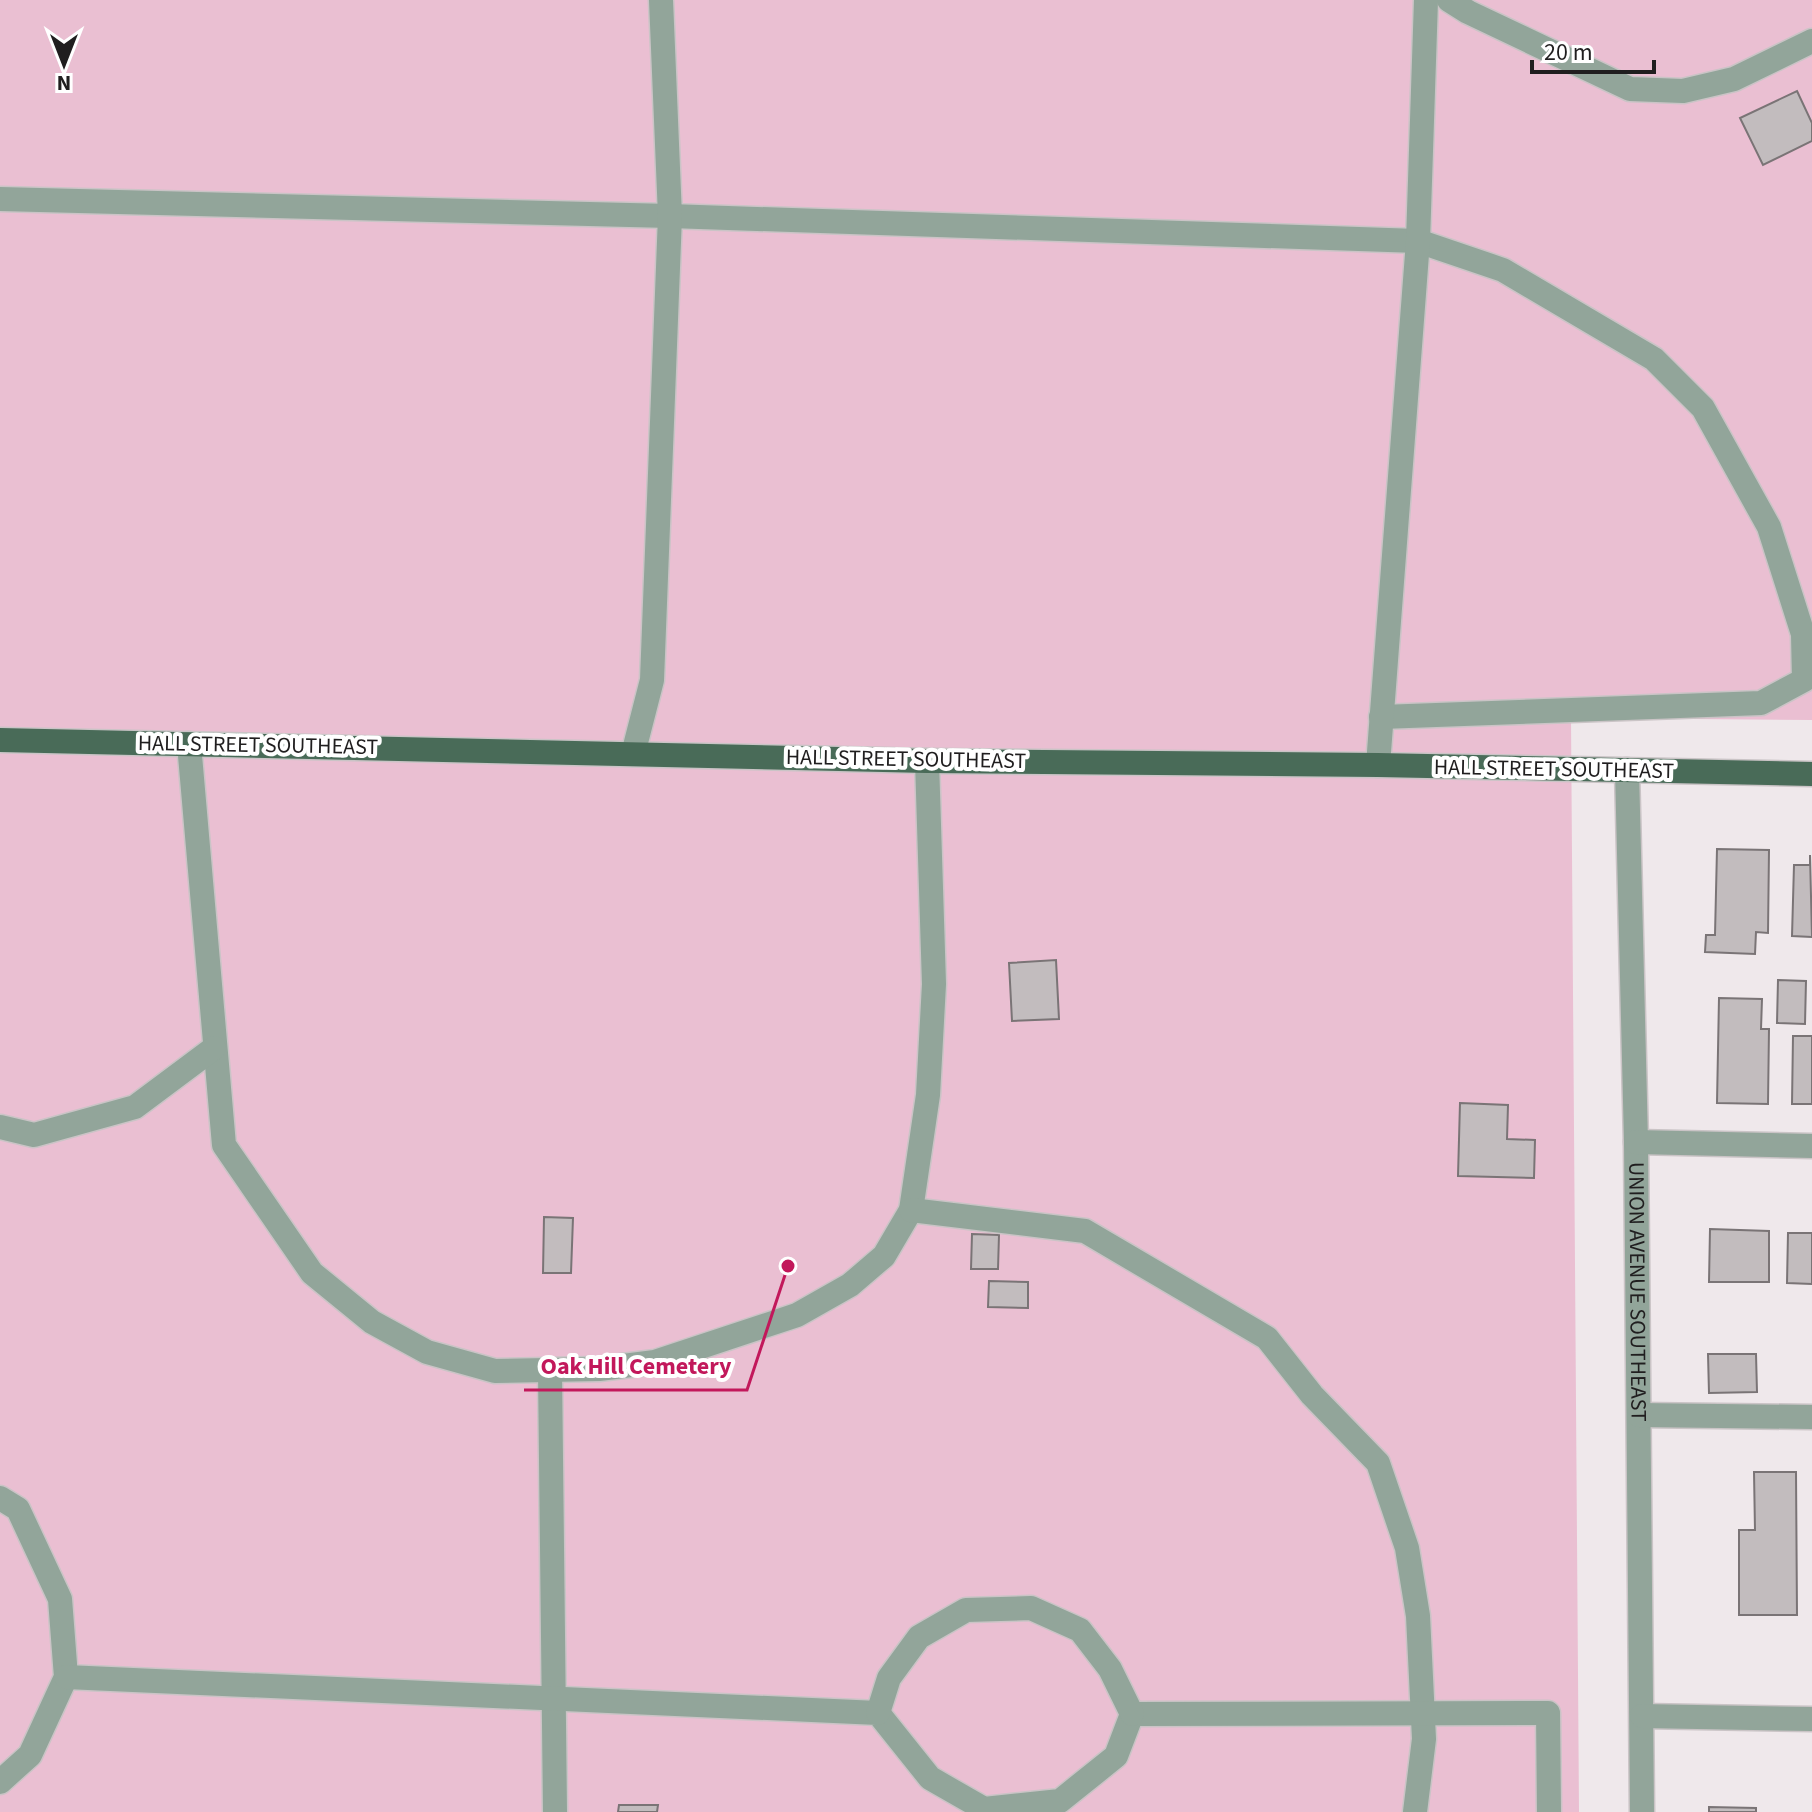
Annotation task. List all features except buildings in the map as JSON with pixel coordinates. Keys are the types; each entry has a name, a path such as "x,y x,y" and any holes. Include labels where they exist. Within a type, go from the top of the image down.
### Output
{"main road":[{"name":"HALL STREET SOUTHEAST","path":"0,740 927,761 1378,765 1812,774"}],"street":[{"path":"633,754 652,680 670,216 661,0"},
{"path":"1378,765 1418,241 1426,0"},
{"path":"1449,0 1630,89 1683,91 1734,79 1812,41"},
{"path":"1,199 670,216 1418,241 1503,270 1654,359 1703,408 1769,527 1803,634 1804,680 1761,703 1381,717"},
{"path":"189,744 224,1145 312,1273 372,1322 427,1352 495,1371 599,1369 655,1362 797,1315 850,1285 884,1256 911,1210 928,1095 934,984 927,761"},
{"name":"UNION AVENUE SOUTHEAST","path":"1627,770 1636,1142 1642,1812"},
{"path":"0,1127 34,1135 135,1107 214,1048"},
{"path":"1636,1142 1812,1146"},
{"path":"911,1210 1085,1231 1267,1338 1312,1395 1378,1463 1407,1548 1418,1616 1424,1739 1415,1812"},
{"path":"550,1370 555,1812"},
{"path":"1639,1415 1812,1417"},
{"path":"0,1498 18,1509 60,1599 66,1677 30,1755 0,1782"},
{"path":"66,1677 878,1713 930,1778 984,1809 1060,1801 1116,1756 1132,1714 1110,1669 1080,1630 1031,1608 966,1610 919,1637 889,1678 878,1713"},
{"path":"1132,1714 1548,1713 1549,1812"},
{"path":"1642,1716 1812,1719"}],"shaded area":[{"path":"0,0 1812,0 1812,720 1571,718 1579,1812 0,1812"}],"place":[{"name":"Oak Hill Cemetery","path":"788,1266"}]}
